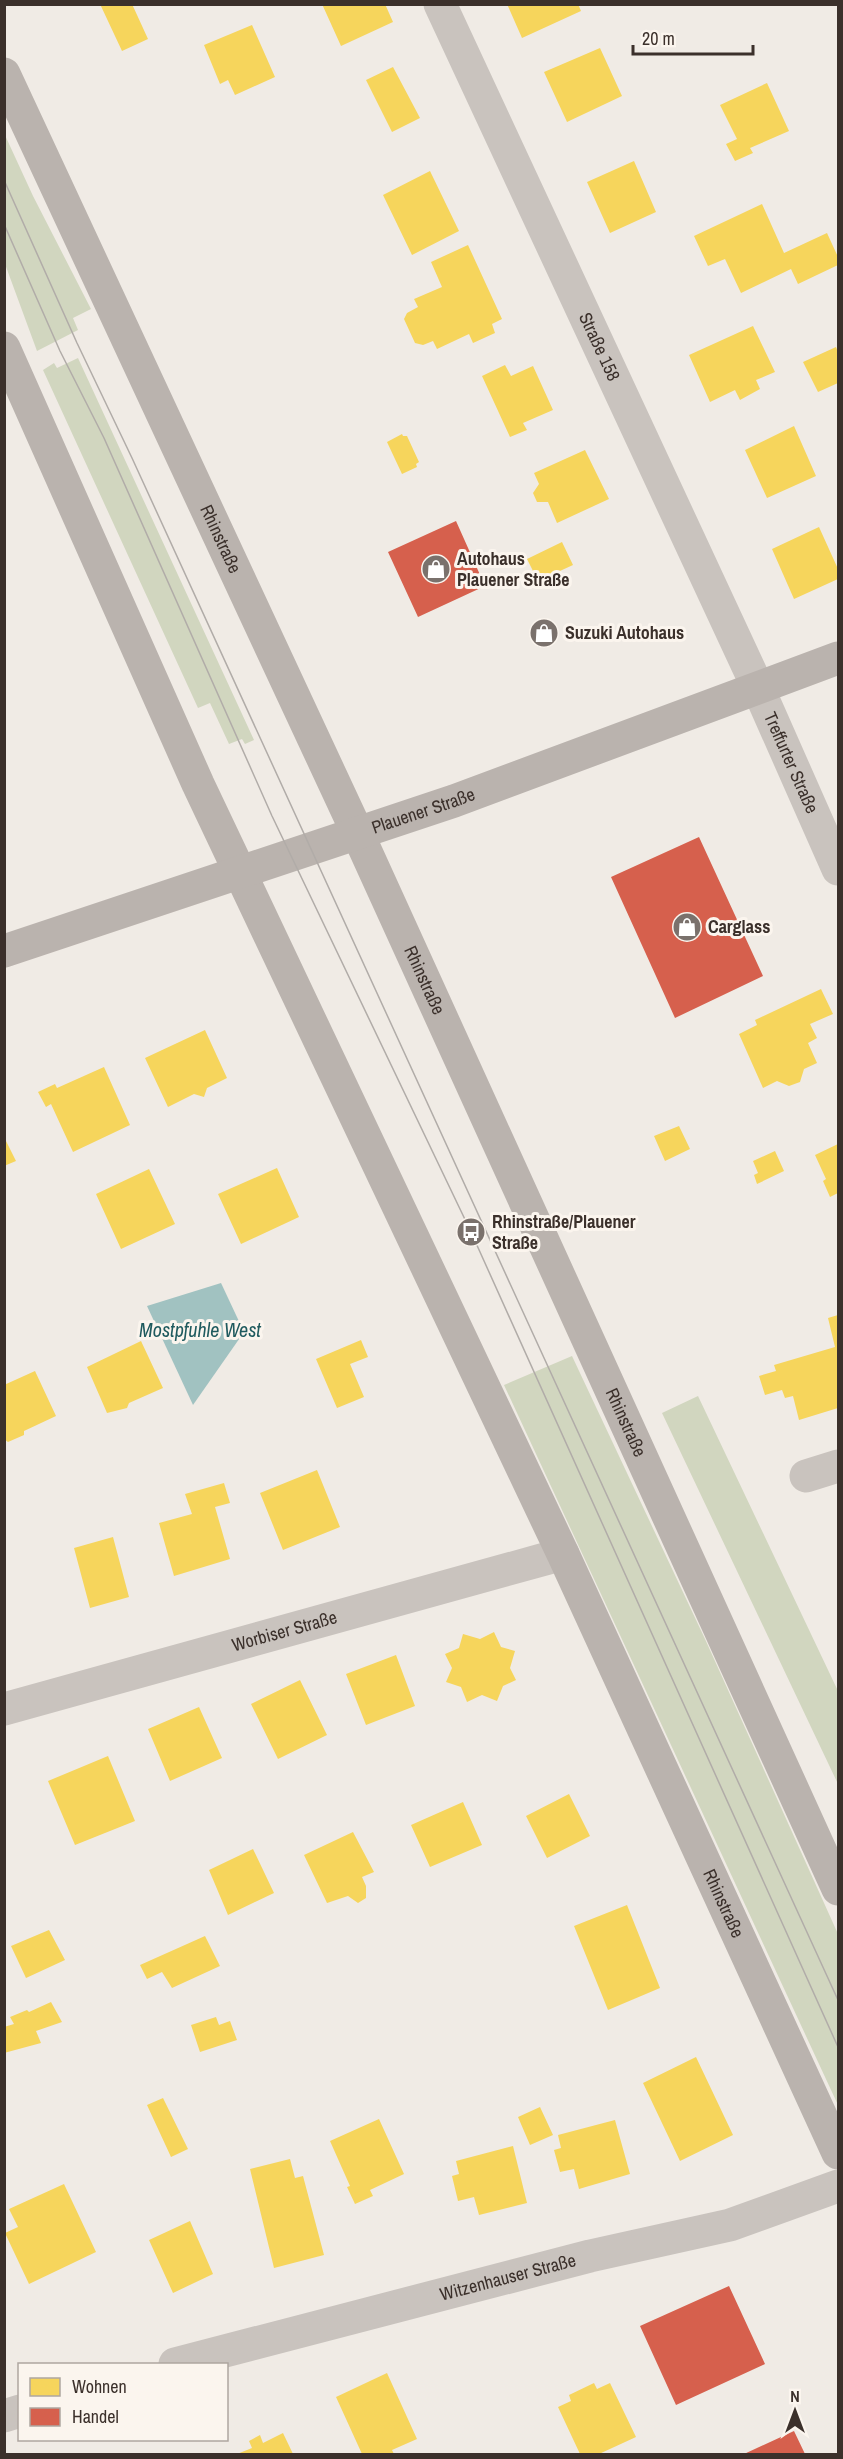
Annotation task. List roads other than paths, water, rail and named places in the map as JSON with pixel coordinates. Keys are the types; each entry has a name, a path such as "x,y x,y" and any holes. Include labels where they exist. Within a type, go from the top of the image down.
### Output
{"main road":[{"name":"Rhinstraße","path":"4,74 357,832 838,1889"},
{"name":"Rhinstraße","path":"4,348 198,784 564,1554 838,2153"},
{"name":"Plauener Straße","path":"4,951 454,801 838,658"}],"street":[{"name":"Straße 158","path":"440,4 758,688"},
{"name":"Treffurter Straße","path":"758,688 838,869"},
{"path":"806,1476 838,1466"},
{"name":"Worbiser Straße","path":"4,1709 564,1554"},
{"name":"Witzenhauser Straße","path":"180,2363 590,2256 730,2225 838,2186"}],"water":[{"name":"Mostpfuhle West","path":"221,1283 244,1332 193,1405 147,1306"}],"tram line":[{"path":"4,180 838,2000"},
{"path":"4,224 60,351 104,438 272,816 471,1232 838,2047"}],"place":[{"name":"Autohaus Plauener Straße","path":"436,569"},
{"name":"Suzuki Autohaus","path":"544,633"},
{"name":"Carglass","path":"687,927"},
{"name":"Rhinstraße/Plauener Straße","path":"471,1232"}]}
